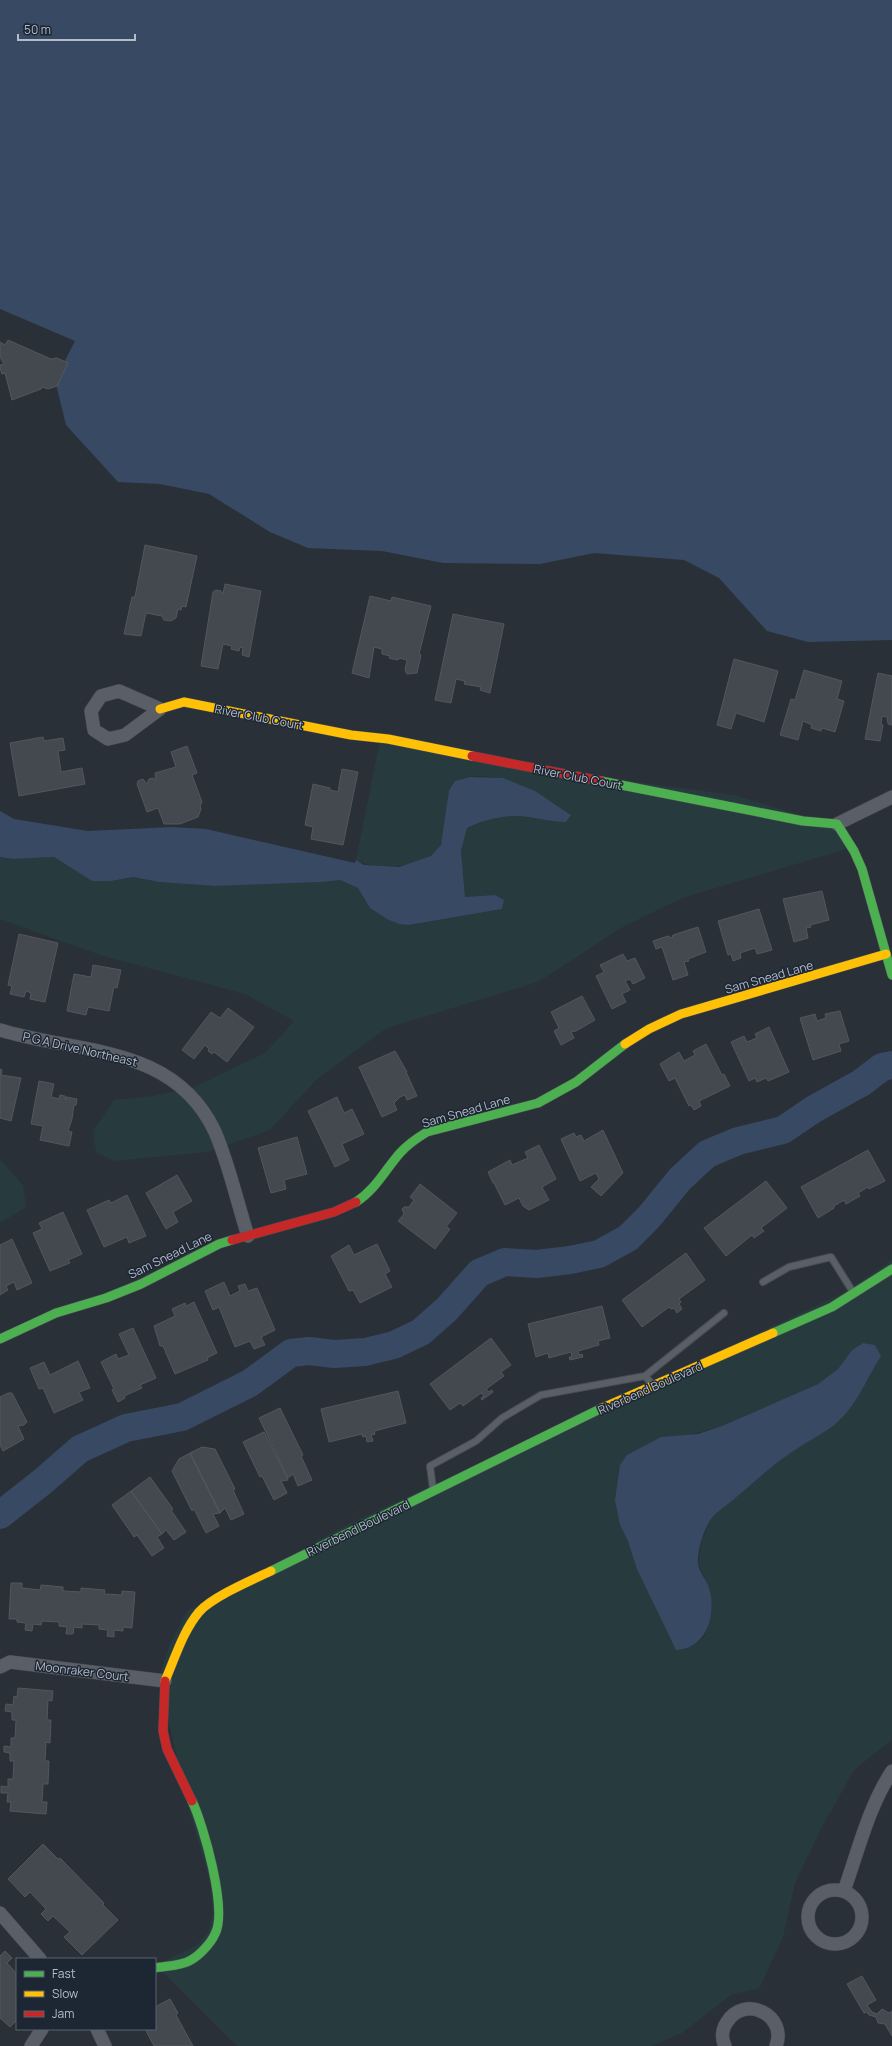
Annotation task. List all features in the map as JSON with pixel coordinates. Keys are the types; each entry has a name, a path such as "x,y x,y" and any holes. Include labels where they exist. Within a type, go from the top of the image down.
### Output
{"street":[{"name":"River Club Court","path":"160,709 119,691 101,696 91,711 94,730 108,739 125,735 160,709 184,702 352,735 388,739 803,821 837,824"},
{"path":"892,797 837,824 854,851 862,869 889,952 892,975"},
{"name":"Sam Snead Lane","path":"0,1339 56,1312 106,1298 141,1284 202,1252 248,1236 334,1212 352,1204 378,1183 400,1152 427,1132 538,1103 554,1096 585,1077 632,1040 681,1014 889,952"},
{"name":"P G A Drive Northeast","path":"0,1030 132,1059 165,1075 181,1087 195,1102 214,1131 221,1148 248,1236"},
{"name":"Riverbend Boulevard","path":"156,1968 190,1961 204,1949 216,1933 219,1916 218,1899 203,1829 197,1812 171,1760 163,1731 165,1681 189,1626 200,1611 215,1600 603,1408 832,1307 892,1269"},
{"name":"Moonraker Court","path":"0,1667 10,1662 165,1681"},
{"path":"844,1891 872,1813 883,1786 892,1771"},
{"path":"826,1891 844,1891 852,1896 857,1902 861,1911 862,1920 859,1928 847,1941 838,1944 829,1944 821,1940 810,1927 808,1909 818,1895 826,1891"},
{"path":"0,1913 39,1958"},
{"path":"725,2046 722,2034 730,2017 737,2012 754,2008 770,2016 775,2023 778,2032 776,2046"},
{"path":"31,2046 41,2030"},
{"path":"97,2030 105,2046"}],"lane":[{"path":"763,1282 789,1267 831,1257 854,1294"},
{"path":"434,1491 430,1466 476,1441 502,1418 541,1396 646,1376 724,1313"},
{"path":"646,1376 653,1386"}],"green space":[{"path":"381,735 561,772 734,795 831,824 850,848 682,898 621,928 538,982 387,1028 317,1079 270,1130 208,1152 114,1161 96,1152 93,1131 114,1100 152,1096 192,1088 265,1053 294,1021 245,994 100,955 0,919 0,857 13,859 54,857 92,881 111,881 133,877 159,882 215,886 340,880 358,888 370,908 409,925 502,909 495,895 465,897 461,851 467,828 489,820 518,816 566,822 571,815 535,792 507,780 478,776 465,778 454,783 450,787 444,834 441,844 435,852 415,863 402,866 389,867 365,864 356,860"},
{"path":"0,1159 23,1185 26,1207 0,1223"},
{"path":"892,1260 892,1740 854,1770 822,1827 795,1883 783,1937 759,1989 732,1994 682,2033 651,2046 237,2046 156,1965 196,1946 208,1933 213,1915 211,1886 185,1795 159,1677 170,1644 187,1611 343,1527 843,1293","holes":["863,1343 875,1345 880,1357 874,1367 788,1454 731,1501 720,1508 712,1517 702,1540 698,1564 709,1587 712,1611 704,1637 695,1644 683,1650 620,1525 686,1436 722,1426 818,1384 838,1369 852,1350"]}],"water":[{"path":"0,0 892,0 892,640 808,642 767,631 719,578 684,560 594,553 540,564 443,563 382,551 308,548 270,532 209,494 160,484 118,482 66,425 55,380 75,341 0,309"},
{"path":"470,777 503,778 535,791 571,815 566,822 519,816 501,817 478,823 467,828 461,851 465,897 495,895 504,900 502,909 409,925 399,924 387,919 370,908 358,888 340,880 215,886 159,882 133,877 111,881 92,881 54,857 13,859 0,857 0,811 14,819 88,831 172,827 206,829 355,863 356,860 364,865 399,867 431,856 441,845 449,790 455,781"},
{"path":"863,1343 875,1345 881,1356 860,1394 848,1411 833,1426 794,1450 774,1465 718,1512 708,1523 701,1540 698,1566 708,1585 711,1598 712,1609 710,1619 702,1637 695,1644 687,1648 676,1650 637,1569 628,1541 620,1525 615,1500 620,1465 627,1455 661,1437 698,1434 722,1426 818,1384 838,1369 852,1350"}],"building":[{"path":"8,340 51,359 57,358 68,363 57,386 48,389 42,387 41,389 12,400 5,373 2,374 0,368 0,365 4,364 0,357 0,342 5,345"},
{"path":"145,545 197,556 186,607 182,606 181,610 178,609 176,618 171,621 164,620 162,616 146,613 141,636 124,634 132,597 135,597"},
{"path":"225,584 261,591 249,657 242,655 243,648 240,647 239,651 231,649 232,646 223,644 218,669 201,666 213,592 216,590 221,591 223,594"},
{"path":"370,596 391,601 392,597 431,606 419,654 421,655 417,673 407,674 405,670 407,660 389,658 390,656 382,654 382,649 374,647 369,678 352,673"},
{"path":"453,614 504,624 490,693 480,690 481,687 464,684 465,681 456,679 451,703 435,700"},
{"path":"734,659 778,671 764,722 736,713 731,729 717,725"},
{"path":"804,670 842,681 837,699 844,701 835,732 822,728 821,731 811,728 812,725 803,721 798,740 780,735 791,699 795,700"},
{"path":"878,673 892,676 892,725 888,724 887,717 882,716 881,724 883,725 880,741 865,739"},
{"path":"43,737 44,741 63,738 65,750 58,751 61,772 82,768 85,784 19,796 10,743"},
{"path":"187,746 197,773 192,775 202,802 200,806 201,809 198,817 180,824 164,824 158,808 147,812 137,784 138,781 143,779 147,784 149,779 153,778 156,780 155,773 176,767 171,752"},
{"path":"342,769 358,772 343,845 311,839 313,827 305,825 313,784 330,788 330,790 338,792"},
{"path":"822,891 829,920 810,925 811,927 806,928 808,938 794,942 783,899"},
{"path":"759,909 772,950 757,954 755,948 740,953 741,958 733,961 731,954 728,955 718,921"},
{"path":"698,927 706,952 684,962 688,975 673,980 662,947 656,949 653,941 668,936 672,938 673,935"},
{"path":"19,934 58,943 45,1002 30,999 31,993 26,991 24,997 10,994 12,986 8,985"},
{"path":"623,954 627,961 635,958 645,978 633,984 630,979 625,981 630,990 622,994 626,1002 612,1009 596,976 604,972 600,965"},
{"path":"93,965 121,970 117,988 114,987 109,1011 88,1007 86,1015 67,1011 74,974 91,977"},
{"path":"582,996 595,1020 576,1031 571,1032 574,1038 561,1045 554,1031 559,1028 551,1012"},
{"path":"228,1008 254,1027 227,1062 214,1052 212,1054 208,1051 209,1049 205,1045 194,1059 182,1050 211,1012 220,1018"},
{"path":"840,1011 849,1041 839,1044 841,1051 813,1060 800,1018 815,1014 817,1021 826,1018 825,1014"},
{"path":"769,1027 789,1072 768,1081 766,1078 757,1082 755,1078 749,1081 731,1042 744,1036 747,1042 757,1038 755,1034"},
{"path":"706,1044 722,1075 724,1074 730,1086 699,1101 701,1106 694,1110 691,1105 689,1106 675,1078 669,1081 660,1064 679,1052 684,1061 695,1055 693,1051"},
{"path":"395,1051 407,1072 417,1096 407,1100 405,1095 400,1097 394,1103 397,1110 382,1117 359,1067"},
{"path":"0,1069 2,1070 1,1075 21,1078 11,1121 0,1118"},
{"path":"39,1081 54,1084 51,1097 59,1099 60,1095 65,1096 66,1100 66,1097 77,1099 76,1105 74,1105 68,1131 72,1132 69,1146 40,1140 43,1126 31,1124"},
{"path":"337,1097 344,1113 352,1109 364,1134 342,1144 349,1160 335,1167 308,1111"},
{"path":"603,1130 623,1173 601,1196 591,1187 599,1179 596,1173 580,1181 561,1139 574,1133 576,1137 581,1135 584,1141"},
{"path":"297,1137 307,1174 284,1180 286,1189 271,1193 258,1148"},
{"path":"539,1145 556,1179 542,1187 549,1200 529,1210 523,1206 519,1198 505,1205 488,1172 510,1160 512,1165 528,1158 525,1152"},
{"path":"868,1150 885,1181 869,1189 868,1187 858,1193 860,1196 846,1204 844,1200 818,1218 801,1187"},
{"path":"177,1175 192,1201 173,1212 178,1222 166,1229 146,1193"},
{"path":"766,1181 787,1208 761,1228 764,1231 754,1238 752,1235 726,1256 704,1228"},
{"path":"420,1184 457,1213 446,1227 450,1229 435,1249 398,1221 404,1214 402,1209 404,1207 409,1207 414,1200 410,1197"},
{"path":"127,1195 146,1236 129,1243 127,1237 104,1247 87,1210 109,1200 111,1203"},
{"path":"63,1212 82,1254 68,1260 70,1263 50,1271 33,1233 42,1229 39,1223"},
{"path":"12,1239 32,1283 17,1290 14,1282 6,1286 8,1290 0,1295 0,1245"},
{"path":"377,1244 390,1271 385,1274 392,1287 360,1303 353,1290 349,1291 331,1256 349,1245 354,1255"},
{"path":"686,1253 705,1280 679,1299 681,1302 679,1304 682,1309 677,1313 674,1308 671,1309 669,1307 642,1327 622,1300"},
{"path":"224,1282 230,1296 240,1291 238,1286 245,1284 248,1291 257,1288 275,1330 261,1337 265,1345 254,1349 250,1341 235,1347 219,1307 213,1310 205,1291"},
{"path":"194,1302 217,1353 207,1358 208,1360 175,1374 163,1346 160,1346 154,1326 175,1316 172,1309 185,1303 186,1306"},
{"path":"602,1306 610,1338 598,1341 599,1345 578,1351 579,1355 582,1354 583,1357 570,1360 569,1357 572,1357 571,1352 549,1358 548,1353 536,1357 528,1324"},
{"path":"133,1328 156,1378 140,1385 142,1388 124,1396 125,1398 118,1402 112,1390 114,1389 101,1362 116,1354 118,1359 129,1355 119,1334"},
{"path":"491,1338 511,1365 501,1372 504,1376 486,1389 489,1392 492,1390 493,1392 482,1400 481,1398 484,1396 481,1393 463,1406 460,1403 450,1410 430,1384"},
{"path":"78,1361 90,1388 79,1392 83,1400 54,1413 43,1388 39,1389 30,1368 44,1362 50,1375"},
{"path":"398,1391 406,1423 374,1431 375,1434 371,1435 373,1441 367,1442 366,1436 363,1437 362,1434 329,1442 321,1409"},
{"path":"8,1393 12,1393 27,1422 24,1425 18,1426 24,1439 3,1451 0,1445 0,1397"},
{"path":"280,1408 303,1455 301,1456 312,1480 298,1486 293,1474 288,1478 259,1418"},
{"path":"264,1432 288,1480 281,1481 287,1493 274,1500 262,1476 260,1477 243,1442"},
{"path":"202,1447 215,1449 235,1489 233,1490 244,1514 231,1520 225,1508 220,1513 190,1453"},
{"path":"190,1453 220,1513 213,1514 219,1526 206,1533 194,1509 192,1511 172,1471 179,1459"},
{"path":"150,1477 173,1509 171,1510 186,1532 174,1540 166,1530 162,1534 131,1491"},
{"path":"131,1491 162,1534 157,1537 164,1548 152,1556 137,1535 134,1537 112,1505"},
{"path":"11,1583 22,1583 22,1588 40,1590 41,1585 63,1587 63,1591 81,1592 81,1588 105,1590 104,1594 122,1595 122,1591 135,1592 132,1628 123,1627 123,1631 114,1630 114,1637 107,1636 108,1630 99,1629 99,1625 82,1624 82,1628 74,1627 73,1634 66,1634 67,1627 59,1626 59,1622 42,1621 41,1625 33,1624 32,1631 25,1630 26,1623 17,1622 17,1619 9,1619"},
{"path":"18,1688 53,1691 52,1701 48,1700 47,1720 51,1720 50,1743 46,1742 45,1761 49,1761 48,1784 43,1784 42,1802 47,1802 46,1814 10,1811 11,1802 7,1802 8,1793 1,1793 1,1786 8,1787 8,1779 13,1779 14,1761 10,1761 10,1753 4,1752 4,1746 11,1747 11,1738 15,1738 16,1720 12,1720 12,1712 5,1711 6,1704 13,1705 14,1696 17,1697"},
{"path":"43,1844 58,1859 60,1858 104,1903 103,1905 118,1920 82,1955 64,1937 70,1932 53,1916 48,1921 41,1914 46,1909 30,1892 25,1897 8,1879"},
{"path":"5,1951 12,1958 7,1963 16,1973 16,2021 10,2027 0,2018 0,1956"},
{"path":"862,1976 876,2000 867,2005 872,2012 877,2014 882,2009 889,2013 892,2011 892,2036 885,2024 878,2023 876,2017 869,2015 867,2012 864,2013 847,1984"},
{"path":"170,1999 178,2013 176,2015 193,2046 154,2046 146,2030 156,2030 156,2006"}],"waterway":[{"path":"0,1515 42,1482 80,1449 126,1428 182,1417 250,1383 291,1353 309,1351 334,1354 365,1352 394,1345 421,1332 447,1309 479,1273 505,1262 537,1264 570,1260 599,1254 628,1238 649,1217 680,1179 707,1154 738,1141 783,1130 814,1109 861,1083 882,1067 892,1065"}],"traffic: fast":[{"path":"601,781 803,821 837,824 854,851 862,869 892,975"},
{"path":"356,1202 375,1185 403,1150 427,1132 538,1103 576,1082 625,1044"},
{"path":"0,1339 56,1313 106,1298 141,1284 219,1244 232,1240"},
{"path":"773,1333 832,1307 892,1269"},
{"path":"271,1571 602,1408"},
{"path":"156,1968 183,1964 194,1958 211,1941 215,1934 218,1922 216,1887 208,1847 192,1801"}],"traffic: slow":[{"path":"160,709 184,702 351,735 388,739 472,756"},
{"path":"625,1044 649,1029 681,1014 886,954"},
{"path":"602,1408 773,1333"},
{"path":"165,1681 184,1636 193,1619 199,1612 205,1606 222,1595 271,1571"}],"traffic: jam":[{"path":"472,756 601,781"},
{"path":"232,1240 334,1212 356,1202"},
{"path":"165,1681 163,1731 167,1749 192,1801"}]}
